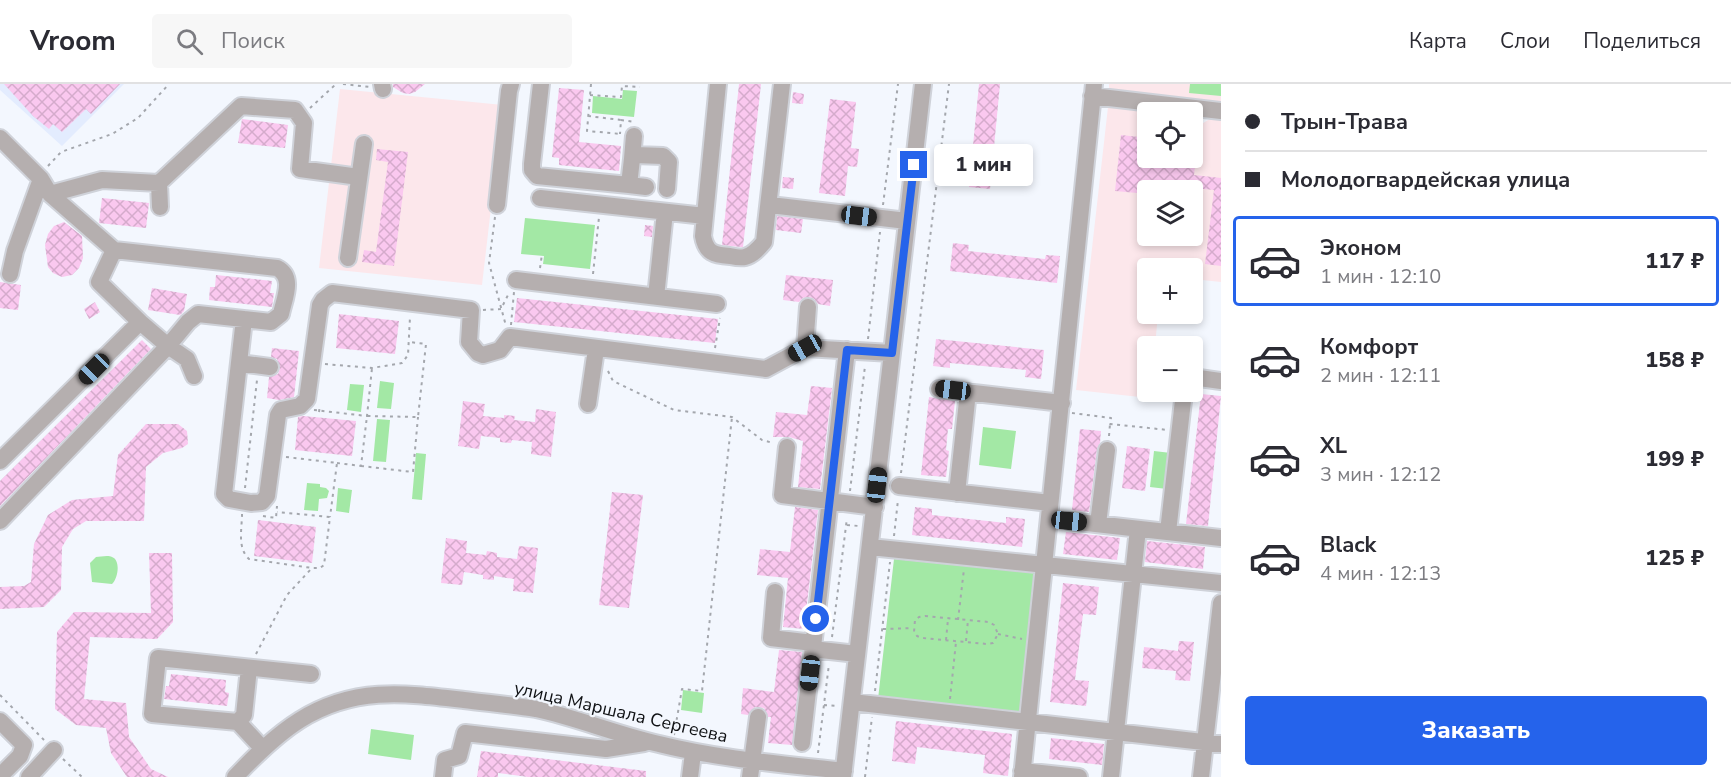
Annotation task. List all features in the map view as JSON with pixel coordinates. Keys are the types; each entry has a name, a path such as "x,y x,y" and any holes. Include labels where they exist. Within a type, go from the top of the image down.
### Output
{"street":[{"path":"497,206 509,92 512,84"},
{"path":"540,84 532,164 534,174 646,187"},
{"path":"718,84 702,236 705,247 720,255 744,258 758,250 764,242 782,84"},
{"path":"843,774 923,84"},
{"path":"1079,777 1022,774 1093,90 1221,111"},
{"path":"46,186 102,180 159,183 241,106 295,110 304,123 300,169 359,177"},
{"path":"627,135 632,159 629,185"},
{"path":"0,138 46,186 114,250 277,268 287,277 281,314 271,322 198,314 188,322 168,346 0,521"},
{"path":"348,258 364,144"},
{"path":"632,159 639,154 666,158 669,162 667,189"},
{"path":"159,183 160,207"},
{"path":"10,274 15,251 46,186"},
{"path":"540,198 705,216"},
{"path":"770,205 908,221"},
{"path":"656,297 665,212"},
{"path":"114,250 99,282 140,322 187,359 194,376"},
{"path":"515,286 592,289 656,297 719,309"},
{"path":"244,319 224,494 229,499 257,503 266,500 278,415 281,410 304,404 309,393 320,305 332,294 471,310 469,342 478,353 483,355 500,350 510,337 766,369 805,348 892,353"},
{"path":"805,348 808,307"},
{"path":"0,461 140,322"},
{"path":"588,404 596,349"},
{"path":"802,743 847,350"},
{"path":"239,363 264,366"},
{"path":"1203,379 1221,381"},
{"path":"939,389 1061,407"},
{"path":"957,493 968,392"},
{"path":"1168,532 1183,402"},
{"path":"787,447 782,495 875,507"},
{"path":"1098,524 1107,450"},
{"path":"899,486 1050,503"},
{"path":"1069,521 1221,538"},
{"path":"1111,777 1138,529"},
{"path":"870,547 1221,583"},
{"path":"776,592 771,638 831,651 858,654"},
{"path":"1201,777 1213,743 1221,603"},
{"path":"263,749 238,722 152,714 158,658 311,674"},
{"path":"238,722 244,715 249,668"},
{"name":"улица Маршала Сергеева","path":"235,777 263,749 301,719 331,705 354,698 387,693 416,694 537,709 648,742 751,769 816,768 843,774"},
{"path":"852,702 1213,743"},
{"path":"751,769 758,717"},
{"path":"0,721 24,746 20,756 0,776"},
{"path":"443,777 445,760 459,756 465,733 606,749 648,742"},
{"path":"29,777 54,750"},
{"path":"690,777 693,753"}],"path":[{"path":"46,186 47,168 61,152 112,134 138,118 169,84"},
{"path":"301,116 336,84"},
{"path":"343,84 382,86"},
{"path":"588,116 621,120 627,135 586,131 591,84"},
{"path":"816,768 898,84"},
{"path":"865,777 950,84"},
{"path":"590,95 621,98 622,86 640,87"},
{"path":"592,289 601,205"},
{"path":"497,206 489,264 510,337"},
{"path":"501,309 515,286"},
{"path":"510,337 515,286"},
{"path":"471,310 501,309"},
{"path":"713,361 719,309"},
{"path":"325,364 372,368 402,363 408,355 411,320 410,314 406,313"},
{"path":"272,456 413,472 426,344 409,342"},
{"path":"596,349 613,381 674,410 732,417 762,440 787,447"},
{"path":"264,366 244,502 241,543 245,556 256,561 312,568 320,568 324,565 337,463"},
{"path":"361,466 372,368"},
{"path":"1061,407 1111,418 1110,424 1180,431"},
{"path":"311,409 367,416 418,417"},
{"path":"671,747 682,689 702,691 732,417"},
{"path":"277,512 330,517"},
{"path":"958,620 966,556"},
{"path":"249,668 287,595 312,568"},
{"path":"919,617 948,618 989,622 994,624 998,634 993,643 956,642 917,636 914,628 915,620 919,617"},
{"path":"946,640 948,618"},
{"path":"966,642 968,620"},
{"path":"882,629 914,628"},
{"path":"998,634 1036,642"},
{"path":"948,714 956,642"},
{"path":"0,695 82,777"}],"shaded area":[{"path":"0,84 124,84 62,146 0,90"},
{"path":"1109,84 1221,84 1221,102 1109,90"},
{"path":"340,89 503,105 482,285 319,268"},
{"path":"1108,107 1137,110 1137,168 1203,168 1203,123 1213,117 1221,118 1221,282 1203,280 1203,258 1137,258 1137,324 1157,324 1156,336 1137,336 1137,397 1076,390"}],"green space":[{"path":"1190,84 1221,84 1221,96 1189,93"},
{"path":"623,90 637,91 634,117 592,113 593,96 622,99"},
{"path":"525,218 595,225 590,269 543,264 544,256 521,254"},
{"path":"380,381 394,383 391,409 377,408"},
{"path":"350,384 364,385 361,412 347,410"},
{"path":"377,419 390,420 386,462 373,461"},
{"path":"983,427 1016,431 1011,469 979,465"},
{"path":"1154,451 1171,453 1167,489 1150,487"},
{"path":"416,453 426,454 422,500 412,499"},
{"path":"307,483 320,484 320,487 329,491 327,498 319,499 318,511 304,510"},
{"path":"338,488 352,490 349,513 336,511"},
{"path":"110,556 117,562 117,574 112,584 92,582 90,563 96,557"},
{"path":"894,559 1037,573 1022,715 878,699"},
{"path":"683,690 704,693 702,713 681,710"},
{"path":"371,729 414,735 411,760 368,754"}],"building":[{"path":"4,84 120,84 91,114 86,109 62,132 53,124 49,129 33,116"},
{"path":"393,84 425,84 409,94 393,87"},
{"path":"739,84 761,84 743,247 722,245"},
{"path":"979,84 1000,84 990,189 969,187"},
{"path":"559,88 584,90 579,142 621,146 619,171 559,165 559,158 552,157"},
{"path":"793,92 804,94 803,104 792,103"},
{"path":"830,99 856,102 851,148 859,149 857,167 848,166 845,196 819,193"},
{"path":"242,119 288,125 285,148 238,143"},
{"path":"1121,135 1137,137 1137,168 1195,168 1194,175 1221,178 1221,266 1205,264 1214,190 1203,189 1203,180 1137,180 1137,193 1115,191"},
{"path":"377,149 408,152 394,266 362,262 364,250 376,252 388,162 376,160"},
{"path":"783,177 794,178 793,189 782,188"},
{"path":"102,198 149,203 146,228 99,223"},
{"path":"777,216 803,219 801,233 776,230"},
{"path":"64,222 82,236 83,258 79,268 72,275 62,277 53,273 48,267 45,245 48,234 54,226"},
{"path":"645,225 653,226 652,237 644,236"},
{"path":"953,243 969,245 968,251 1045,259 1046,255 1060,256 1057,283 950,271"},
{"path":"216,275 272,281 270,293 274,293 272,307 209,300 210,287 215,287"},
{"path":"786,275 833,280 830,306 818,304 809,297 799,302 783,300"},
{"path":"0,282 21,285 18,310 0,308"},
{"path":"152,288 187,294 184,311 180,315 148,310"},
{"path":"517,298 718,319 715,343 514,322"},
{"path":"95,302 100,312 89,319 84,309"},
{"path":"339,314 399,321 395,354 336,348"},
{"path":"936,339 1044,350 1041,379 1025,377 1026,370 950,363 950,368 933,366"},
{"path":"142,340 151,349 0,506 0,481"},
{"path":"272,348 299,351 294,397 279,400 267,398 269,377 278,374 280,368 277,359 271,357"},
{"path":"811,386 832,388 820,489 798,487 803,441 789,437 773,437 776,412 807,415"},
{"path":"1203,394 1221,396 1208,526 1186,524 1200,402 1203,402"},
{"path":"929,397 955,401 952,429 948,429 946,450 949,451 946,477 921,475"},
{"path":"463,401 485,404 483,416 504,418 504,415 515,416 514,420 535,422 536,409 556,412 551,457 531,454 532,442 512,440 511,443 500,442 500,438 481,436 479,449 458,446"},
{"path":"298,417 356,421 352,456 295,450"},
{"path":"146,424 178,424 187,431 188,444 163,453 146,467 144,521 86,521 73,529 62,547 61,590 44,607 0,609 0,587 24,586 31,582 34,544 48,515 72,500 113,496 118,455"},
{"path":"1080,429 1101,431 1089,512 1072,510"},
{"path":"1127,446 1150,449 1145,491 1122,488"},
{"path":"612,492 643,495 629,608 599,605"},
{"path":"795,507 818,510 804,629 783,627 788,578 757,575 760,549 790,552"},
{"path":"915,507 932,509 932,515 1006,523 1006,517 1025,519 1022,547 912,535"},
{"path":"258,520 316,527 312,563 254,556"},
{"path":"1066,532 1120,538 1117,560 1063,554"},
{"path":"446,538 467,541 466,553 486,555 487,551 497,553 497,557 517,559 519,546 538,548 533,593 513,591 514,579 494,576 494,580 483,579 483,575 464,572 462,585 441,583"},
{"path":"1147,541 1205,547 1203,569 1145,562"},
{"path":"149,553 172,553 173,622 157,639 90,637 84,699 126,703 129,737 151,769 168,777 127,777 111,753 106,728 76,725 55,709 57,632 74,612 151,613"},
{"path":"1063,583 1099,587 1096,615 1083,614 1075,680 1089,681 1086,706 1050,702"},
{"path":"1179,641 1194,642 1190,681 1175,680 1176,671 1142,668 1144,647 1178,651"},
{"path":"779,650 802,652 792,745 768,743 771,717 768,717 764,708 755,707 748,715 741,714 743,688 774,692"},
{"path":"171,674 226,680 225,692 229,693 227,706 164,699"},
{"path":"896,721 1012,734 1008,776 983,773 985,755 917,747 915,764 892,761"},
{"path":"1051,738 1104,744 1102,765 1049,759"},
{"path":"481,751 646,771 646,777 528,777 498,773 498,777 477,777"}],"route":[{"path":"816,619 847,350 892,353 914,165"}]}
